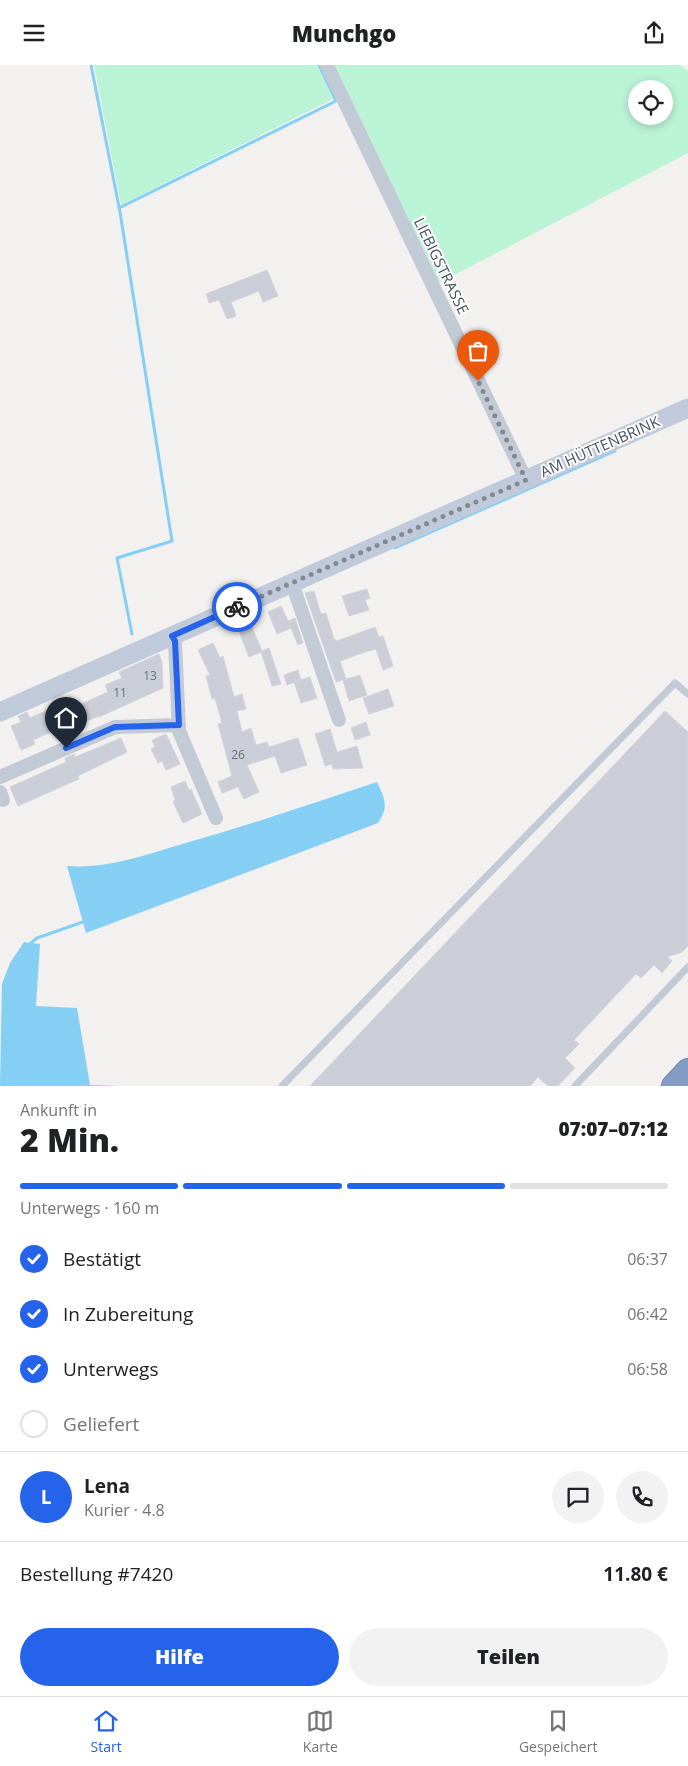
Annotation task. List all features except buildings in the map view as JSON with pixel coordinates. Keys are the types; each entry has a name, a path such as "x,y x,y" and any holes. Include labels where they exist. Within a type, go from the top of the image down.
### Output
{"highway":[{"path":"674,1086 688,1071"}],"street":[{"name":"LIEBIGSTRASSE","path":"327,65 526,480"},
{"name":"AM HÜTTENBRINK","path":"0,712 78,674 151,642 172,636 251,597 526,480 688,408"},
{"path":"291,580 339,720"},
{"path":"172,636 175,641 179,731 216,818"},
{"path":"0,777 115,727 179,725"}],"lane":[{"path":"282,1086 676,683 688,695"},
{"path":"575,1086 688,967"}],"green space":[{"path":"94,65 317,65 333,99 121,205"},
{"path":"335,65 680,65 688,71 688,153 439,283"}],"water":[{"path":"377,782 385,803 384,812 378,823 86,933 67,866 96,866 138,857 254,823"},
{"path":"24,942 40,944 36,1006 77,1008 90,1085 120,1086 0,1086 2,984 10,963"}],"waterway":[{"path":"91,65 120,212 172,541 117,558 132,634"},
{"path":"119,208 336,101 319,65"},
{"path":"395,548 615,451"},
{"path":"31,943 37,938 83,922"}],"way so far":[{"path":"237,607 526,480 478,381"}],"route":[{"path":"66,748 115,727 179,725 175,641 172,636 237,607"}]}
